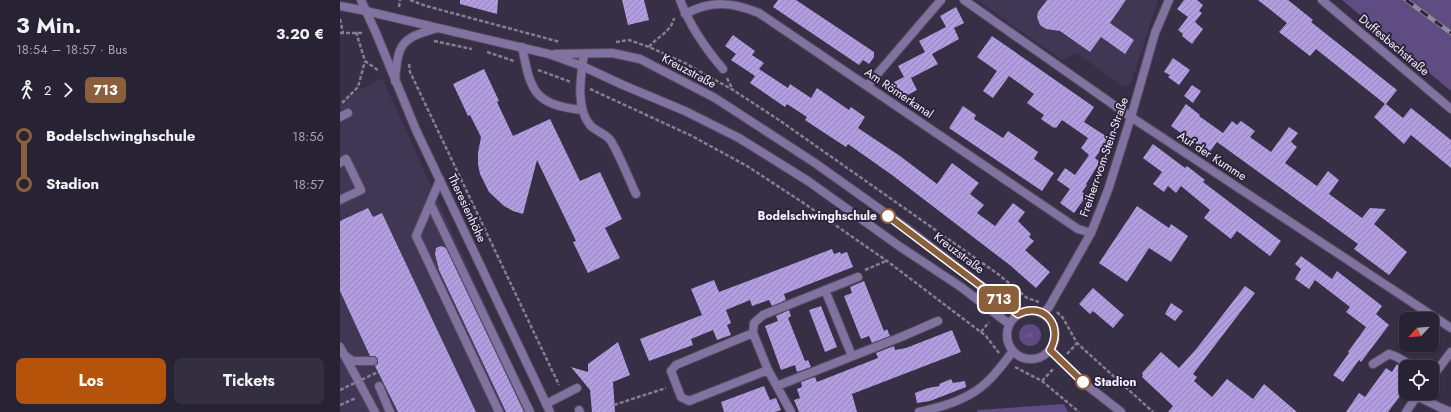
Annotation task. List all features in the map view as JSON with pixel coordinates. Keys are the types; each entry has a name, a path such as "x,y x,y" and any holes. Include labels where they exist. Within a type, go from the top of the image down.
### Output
{"street":[{"name":"Theresienhöhe","path":"361,0 416,130 550,412"},
{"path":"680,0 685,14 706,49 723,69"},
{"path":"868,86 941,0"},
{"name":"Auf der Kumme","path":"964,0 1131,118 1451,328"},
{"name":"Freiherr-vom-Stein-Straße","path":"1043,314 1049,307 1091,233 1108,190 1131,118 1155,33 1170,0"},
{"name":"Duffesbachstraße","path":"1322,0 1451,109"},
{"name":"Am Römerkanal","path":"685,14 697,6 716,3 736,5 759,13 1078,229 1091,233"},
{"name":"Kreuzstraße","path":"340,6 549,54 582,66 685,111 739,138 808,181 899,246 961,287 1009,324"},
{"name":"Kreuzstraße","path":"396,81 397,57 403,43 417,33 439,28"},
{"path":"522,48 533,87 547,102 561,107 581,110"},
{"name":"Kreuzstraße","path":"549,54 612,54 640,59 715,98 815,162 905,227 1018,314"},
{"path":"584,54 580,97 581,110 591,126 610,140 636,194"},
{"path":"340,117 348,113"},
{"path":"340,163 346,159 361,190 340,200"},
{"path":"440,180 416,236 499,412"},
{"path":"431,204 530,412"},
{"path":"791,412 768,370 753,333 754,324 762,315 858,277"},
{"path":"825,290 852,356"},
{"path":"1028,310 1034,310 1043,314 1052,322 1055,330 1055,337 1050,350 1045,355 1033,359 1026,359 1013,352 1009,346 1007,332 1009,324 1013,318 1028,310"},
{"path":"777,386 938,321"},
{"path":"753,333 676,364 671,371 681,397 690,401 768,370"},
{"path":"1050,350 1084,383 1121,412"},
{"path":"342,351 353,361 373,361"},
{"path":"342,351 375,412"},
{"path":"919,412 953,403 970,395 988,381 1013,352"},
{"path":"1439,368 1451,352"},
{"path":"1373,364 1389,354 1402,360"},
{"path":"379,386 390,412"},
{"path":"546,404 577,388"},
{"path":"1406,412 1414,400"},
{"path":"1427,400 1451,412"}],"path":[{"path":"649,47 654,41 667,32 673,24 674,17 685,14"},
{"path":"340,19 342,33 356,32 365,61 358,87 343,102 348,113"},
{"path":"431,40 479,50"},
{"path":"486,52 581,86 690,135 747,166 887,261 986,336 1006,360 1017,368 1042,381 1079,412"},
{"path":"408,59 410,72 564,395"},
{"path":"858,277 861,272 887,261"},
{"path":"340,390 378,372"},
{"path":"614,405 676,384"}],"shaded area":[{"path":"977,0 1158,0 1131,83 1125,87 1077,53 1062,60"},
{"path":"382,78 534,412 340,412 340,101"}],"green space":[{"path":"1342,0 1451,0 1451,91"},
{"path":"1030,324 1034,325 1040,331 1040,339 1034,345 1030,346 1026,345 1020,339 1019,335 1020,331 1026,325"},
{"path":"1064,404 1068,412 977,412 978,410"}],"building":[{"path":"460,0 498,0 497,14 460,4"},
{"path":"622,0 644,0 649,20 628,25"},
{"path":"778,0 796,0 874,52 874,57 869,64 863,60 859,65 773,7"},
{"path":"1047,0 1126,0 1110,23 1134,40 1125,54 1101,37 1090,52 1060,31 1046,29 1040,25 1037,17 1038,12"},
{"path":"1184,0 1197,0 1203,5 1199,11 1202,13 1195,22 1203,29 1192,44 1182,36 1183,34 1178,30 1188,17 1177,9"},
{"path":"1258,0 1288,0 1313,20 1311,22 1397,90 1386,104 1403,118 1411,108 1451,140 1451,168 1411,135 1404,144 1374,117 1385,104 1316,49 1310,56 1279,32 1287,23"},
{"path":"956,7 964,23 954,28 959,39 932,54 938,64 911,78 917,90 898,100 890,84 904,77 898,66 925,52 919,41 946,27 940,16"},
{"path":"733,35 755,51 752,55 764,63 759,69 788,88 790,84 811,98 817,88 849,110 851,107 865,117 858,128 900,156 937,184 952,163 979,183 970,194 984,205 977,213 995,226 1013,203 1025,212 1018,221 1031,234 1029,237 1034,241 1025,250 1050,272 1036,288 1011,266 892,175 848,144 846,147 805,120 807,117 787,104 785,107 750,83 755,76 731,60 736,54 725,46"},
{"path":"992,36 1094,107 1084,122 1109,138 1095,158 1100,162 1082,192 1087,195 1074,213 1060,203 1070,189 1057,180 1065,168 1075,175 1089,155 1081,148 1088,138 1062,120 1056,128 1054,128 1041,119 1044,115 1027,103 1034,94 1009,76 993,98 983,91 997,71 977,57"},
{"path":"1173,58 1190,70 1179,85 1168,77 1170,75 1164,72"},
{"path":"484,69 513,136 550,119 580,181 600,172 622,219 605,228 620,258 588,273 573,242 576,241 537,160 523,214 504,206 489,192 480,174 478,164 478,153 481,137 470,115 468,116 453,84"},
{"path":"1192,85 1201,91 1193,103 1184,96"},
{"path":"1186,104 1200,115 1199,116 1223,133 1232,121 1237,125 1241,121 1255,131 1250,137 1271,152 1289,127 1298,133 1291,142 1297,147 1285,163 1317,186 1328,171 1339,180 1329,194 1362,218 1370,208 1386,209 1374,224 1407,252 1389,275 1354,249 1358,244 1217,142 1209,153 1171,126"},
{"path":"963,106 976,115 974,119 1003,138 1008,131 1038,152 1034,159 1054,173 1042,191 949,128"},
{"path":"1153,144 1185,168 1187,166 1205,180 1203,182 1281,241 1270,256 1237,231 1231,239 1204,218 1210,210 1181,186 1176,193 1168,186 1164,192 1153,184 1162,172 1143,158"},
{"path":"1137,206 1169,228 1171,224 1188,236 1171,262 1149,248 1127,282 1099,263"},
{"path":"368,208 373,217 382,213 476,412 398,412 375,366 378,363 378,359 375,356 370,356 340,291 340,221"},
{"path":"441,246 446,248 524,412 506,412 439,270 435,254 436,248"},
{"path":"832,249 834,254 847,252 853,267 784,294 786,300 772,306 769,300 752,306 750,300 726,310 731,323 727,325 731,335 717,340 713,330 691,339 693,345 649,361 640,339 702,315 691,289 714,280 719,292"},
{"path":"1301,256 1332,279 1337,271 1377,302 1382,306 1376,314 1389,325 1361,362 1359,360 1343,382 1333,375 1366,327 1346,312 1350,307 1315,280 1309,289 1295,279 1301,269 1295,264"},
{"path":"864,281 884,331 887,329 890,336 872,343 869,336 861,339 844,296 852,293 850,287"},
{"path":"1245,286 1255,293 1193,374 1197,377 1194,381 1212,397 1227,379 1253,399 1264,384 1297,412 1168,412 1173,406 1142,377 1142,373 1161,352 1179,368 1197,348"},
{"path":"1093,288 1124,315 1113,328 1093,311 1090,314 1079,304"},
{"path":"1171,303 1183,311 1175,321 1165,314"},
{"path":"821,306 837,347 825,352 809,310"},
{"path":"789,310 791,316 788,318 805,361 808,360 811,367 797,372 795,365 781,370 765,326 778,321 776,316"},
{"path":"952,330 961,352 852,394 857,412 799,412 794,400 800,398 797,389 802,387 801,382 815,377 817,382 878,358 876,353 894,346 895,350 906,348"},
{"path":"618,342 630,375 613,382 615,412 592,412 590,390 571,367 588,372 588,364"},
{"path":"1397,364 1399,366 1399,397 1388,412 1346,412 1359,393 1365,397 1386,368 1392,372"},
{"path":"951,379 953,383 965,381 966,387 930,401 917,403 915,393 928,388 940,386 939,384"},
{"path":"764,386 770,400 776,398 781,410 775,412 724,412 721,402"}],"railway":[{"path":"1406,0 1451,33"}],"bus line":[{"name":"713","path":"888,216 905,227 1018,314 1028,310 1034,310 1047,316 1052,322 1055,330 1054,344 1050,350 1083,382"}],"place":[{"name":"Bodelschwinghschule","path":"888,216"},
{"name":"Stadion","path":"1083,382"}]}
